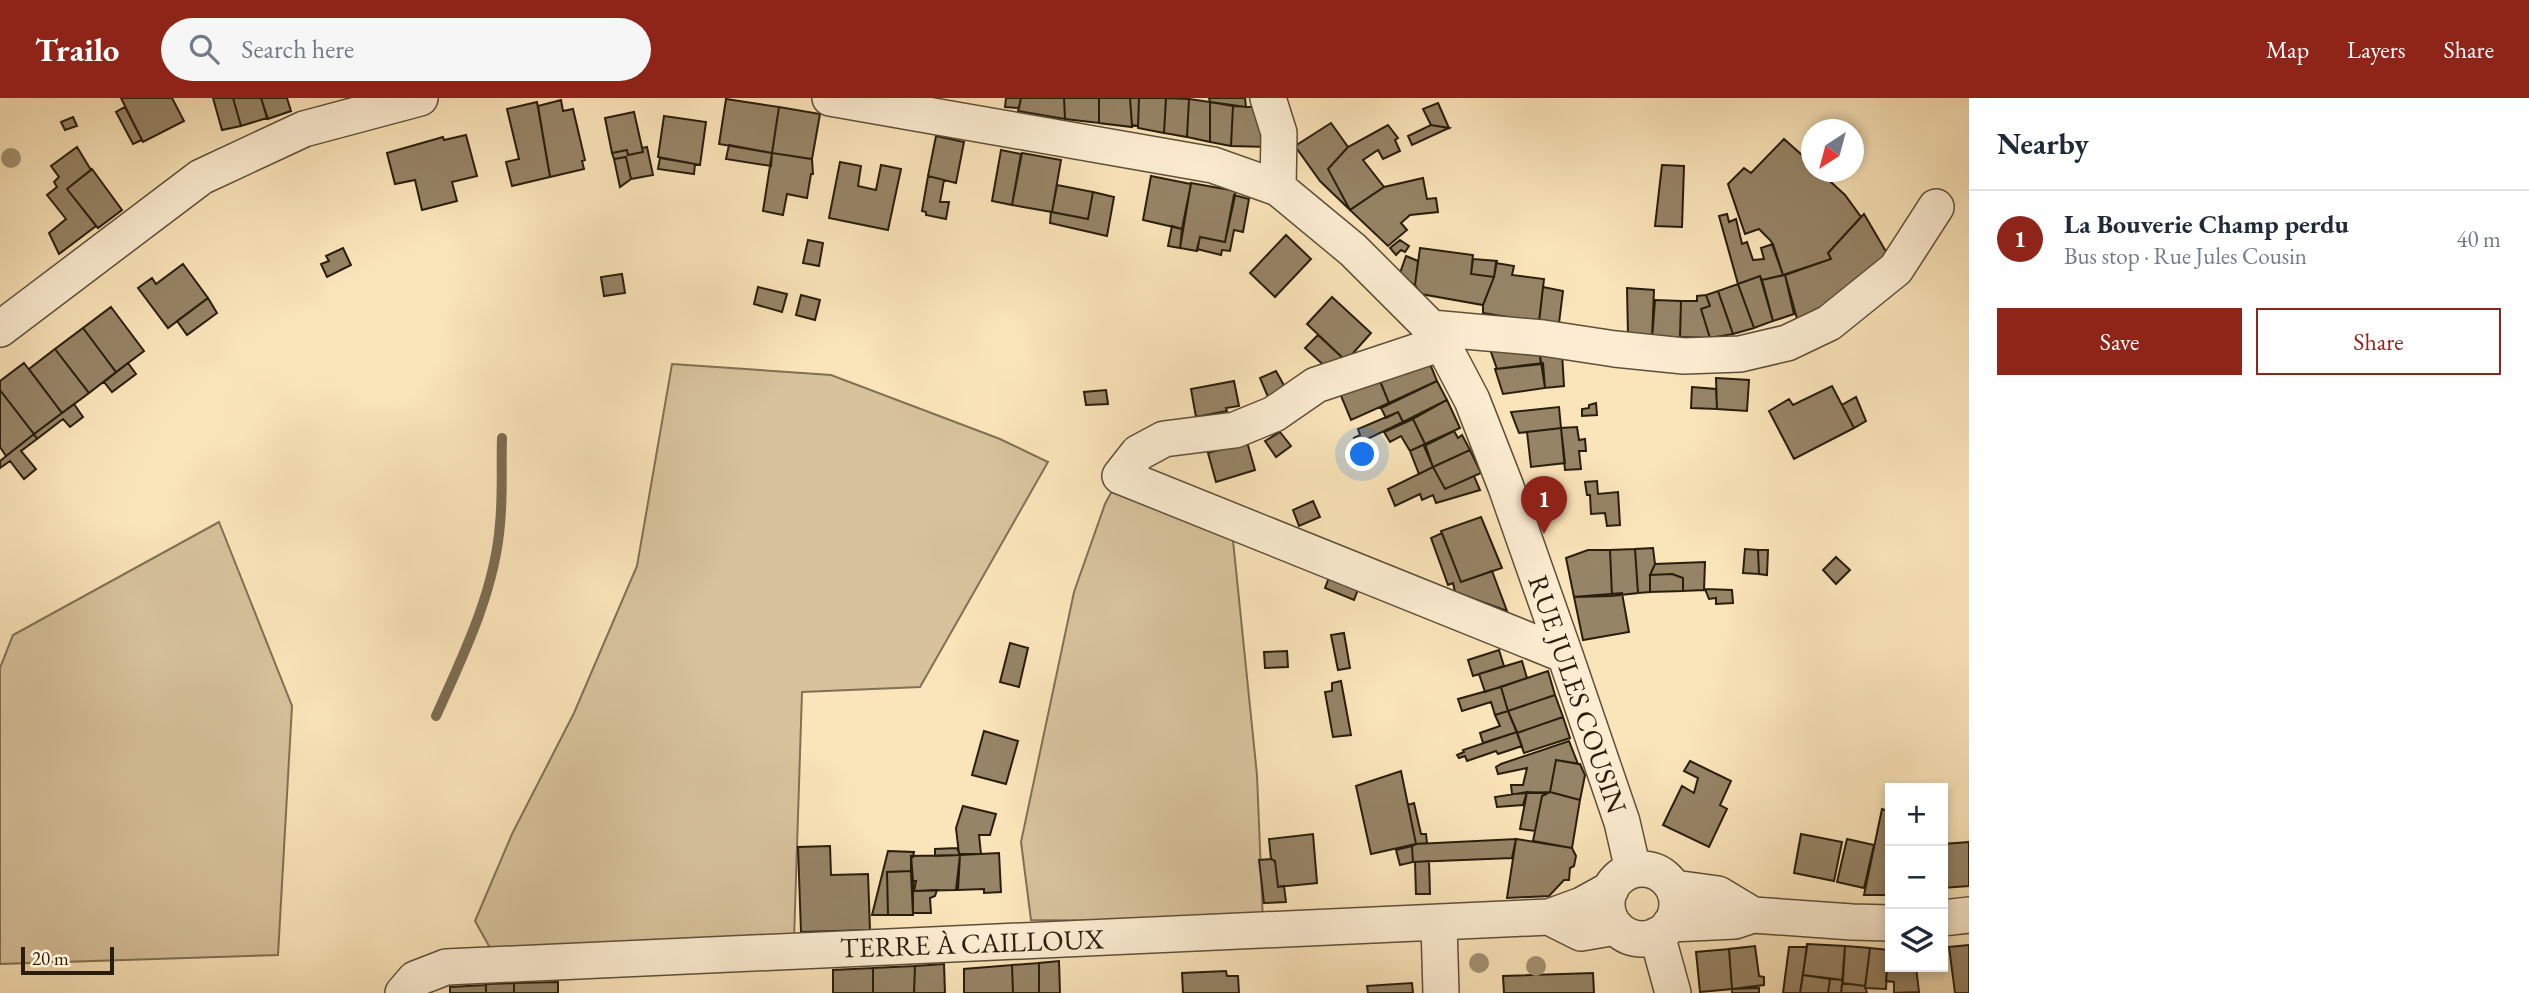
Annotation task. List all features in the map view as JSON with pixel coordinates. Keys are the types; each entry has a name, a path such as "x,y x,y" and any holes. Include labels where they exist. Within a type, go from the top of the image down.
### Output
{"street":[{"path":"0,329 201,177 304,129 420,98"},
{"name":"RUE JULES COUSIN","path":"830,98 1213,165 1278,188 1353,250 1436,336 1472,400 1506,487 1622,822 1622,879"},
{"path":"1268,98 1279,133 1278,188"},
{"path":"1565,655 1120,476 1138,453 1164,439 1235,430 1274,414 1316,385 1436,336 1543,338 1684,356 1740,354 1787,343 1829,323 1896,269 1936,206"},
{"path":"1549,917 1582,905 1622,879 1645,869 1667,878 1677,898 1677,910 1664,930 1673,993"},
{"path":"1622,879 1607,905 1610,918 1616,927 1635,938 1664,930 1735,921 1753,915 1885,923"},
{"path":"1674,888 1718,894 1753,915"},
{"path":"1948,917 1969,915"},
{"path":"1549,917 1581,933 1616,927"},
{"name":"TERRE À CAILLOUX","path":"403,993 415,979 446,968 1549,917"},
{"path":"1439,924 1441,993"}],"shaded area":[{"path":"672,364 831,375 1000,439 1048,462 920,687 802,692 794,940 494,955 475,921 512,834 574,713 637,566"},
{"path":"1120,476 1231,521 1257,775 1263,922 1031,920 1021,842 1074,592 1105,504"},
{"path":"219,522 292,706 278,955 0,964 0,668 13,635"}],"building":[{"path":"121,98 172,98 184,121 143,142"},
{"path":"213,98 233,98 241,126 222,130"},
{"path":"233,98 261,98 267,118 241,126"},
{"path":"261,98 287,98 291,111 268,119"},
{"path":"1006,98 1021,98 1019,108 1005,107"},
{"path":"1021,98 1064,98 1065,119 1018,111"},
{"path":"1064,98 1099,98 1099,123 1065,119"},
{"path":"1099,98 1130,98 1132,127 1099,123"},
{"path":"1130,98 1139,98 1138,126 1132,125"},
{"path":"1139,98 1166,98 1164,133 1138,128"},
{"path":"1166,98 1189,99 1187,137 1164,133"},
{"path":"1209,98 1245,98 1246,107 1210,102"},
{"path":"726,99 779,107 772,153 719,144"},
{"path":"1189,99 1210,102 1210,142 1187,137"},
{"path":"561,100 563,111 573,109 585,160 582,161 584,169 550,177 538,106"},
{"path":"537,102 550,177 512,186 506,162 519,159 507,109"},
{"path":"1210,102 1233,106 1231,146 1210,142"},
{"path":"1438,103 1449,128 1431,125 1423,109"},
{"path":"1233,106 1269,108 1269,147 1231,146"},
{"path":"125,107 142,140 133,144 116,112"},
{"path":"779,107 820,114 812,159 772,153"},
{"path":"634,112 643,152 628,155 627,150 612,153 605,118"},
{"path":"664,116 706,122 700,165 658,157"},
{"path":"73,117 77,126 65,130 61,122"},
{"path":"1331,123 1348,147 1328,169 1350,210 1320,181 1295,146"},
{"path":"1388,125 1398,138 1395,140 1400,151 1383,159 1378,150 1363,160 1384,187 1350,210 1328,169 1348,147"},
{"path":"1431,125 1449,128 1412,145 1408,136"},
{"path":"466,135 477,176 452,182 457,201 422,210 415,180 395,184 387,153 443,137 444,140"},
{"path":"936,136 964,142 956,183 928,176"},
{"path":"1784,139 1801,154 1801,182 1831,182 1845,195 1861,217 1828,253 1831,259 1783,275 1771,241 1759,229 1745,234 1728,184 1744,168 1751,173"},
{"path":"729,145 772,153 771,166 726,159"},
{"path":"77,147 91,170 67,189 96,226 59,254 49,233 66,219 47,195 57,187 54,182 59,177 51,166"},
{"path":"647,147 653,175 631,179 626,157 614,159 612,153 627,150 628,155 643,152 642,148"},
{"path":"1001,150 1021,154 1012,205 992,201"},
{"path":"772,153 812,159 813,174 807,198 787,194 783,215 763,211"},
{"path":"1022,153 1061,160 1052,212 1012,205"},
{"path":"626,157 631,179 620,187 614,159"},
{"path":"660,158 695,164 694,174 658,169"},
{"path":"840,162 861,166 858,186 876,190 881,165 901,169 888,230 829,218"},
{"path":"1662,165 1684,166 1682,227 1655,226"},
{"path":"92,169 122,210 98,228 67,189"},
{"path":"928,176 944,180 940,202 949,202 946,219 926,215 926,212 922,211"},
{"path":"1151,176 1191,184 1182,229 1143,220"},
{"path":"1423,178 1427,199 1436,198 1438,212 1410,215 1401,223 1407,230 1388,246 1350,210 1384,187"},
{"path":"1191,183 1236,191 1225,242 1200,237 1197,251 1180,248"},
{"path":"1057,185 1093,192 1088,219 1052,212"},
{"path":"1093,192 1114,197 1107,236 1050,223 1051,212 1088,219"},
{"path":"1234,195 1249,199 1243,232 1234,230 1230,251 1222,250 1221,255 1197,249 1200,237 1225,242"},
{"path":"1727,214 1729,222 1736,219 1742,244 1747,242 1753,260 1764,259 1761,248 1773,244 1783,275 1762,280 1760,276 1738,284 1719,216"},
{"path":"1864,214 1888,255 1799,326 1785,275 1831,259 1828,253"},
{"path":"1172,226 1182,229 1180,248 1168,246"},
{"path":"1286,235 1311,259 1275,297 1250,273"},
{"path":"808,240 823,243 819,266 803,263"},
{"path":"1400,240 1409,246 1405,252 1401,250 1396,255 1390,248"},
{"path":"343,248 351,265 327,277 321,264 329,261 326,256"},
{"path":"1420,248 1473,255 1471,274 1494,277 1483,305 1421,294 1415,285"},
{"path":"1406,256 1418,261 1415,285 1417,288 1400,273"},
{"path":"1473,259 1497,261 1494,277 1471,274"},
{"path":"1496,263 1514,266 1512,275 1544,279 1539,322 1483,313"},
{"path":"183,264 208,298 168,328 138,288 152,278 156,284"},
{"path":"622,274 625,293 604,296 601,277"},
{"path":"1785,275 1794,314 1773,321 1762,280"},
{"path":"1760,276 1773,321 1754,328 1738,284"},
{"path":"1738,284 1754,328 1733,334 1718,291"},
{"path":"758,287 787,294 782,312 754,304"},
{"path":"1543,287 1563,291 1559,323 1539,322"},
{"path":"1627,288 1654,290 1652,339 1628,335"},
{"path":"1718,291 1733,334 1710,338 1701,309 1710,306 1706,295"},
{"path":"801,295 820,300 815,320 796,315"},
{"path":"1706,295 1710,306 1701,309 1710,338 1680,337 1681,301 1697,301 1697,296"},
{"path":"1332,297 1371,333 1346,361 1307,324"},
{"path":"208,298 217,313 187,335 177,321"},
{"path":"1655,300 1681,301 1680,339 1652,339"},
{"path":"111,307 144,351 116,372 83,328"},
{"path":"83,328 116,372 89,393 55,349"},
{"path":"1318,335 1346,361 1329,370 1305,348"},
{"path":"1495,345 1539,349 1541,364 1497,369 1491,352"},
{"path":"55,349 89,393 62,413 29,369"},
{"path":"1539,349 1562,353 1564,386 1545,388"},
{"path":"1428,359 1437,381 1389,403 1380,381"},
{"path":"24,363 62,413 34,434 0,390 0,381"},
{"path":"128,363 136,374 112,392 104,382"},
{"path":"1543,363 1545,388 1503,394 1495,369"},
{"path":"1276,371 1286,389 1268,397 1260,378"},
{"path":"1716,378 1749,380 1747,411 1717,409"},
{"path":"1234,381 1239,406 1196,417 1191,389"},
{"path":"1380,381 1389,403 1351,420 1337,386"},
{"path":"1437,381 1447,400 1403,422 1398,412 1386,418 1381,408"},
{"path":"1832,386 1854,428 1794,459 1769,411 1789,399 1793,405"},
{"path":"1692,387 1716,389 1717,409 1691,408"},
{"path":"0,390 34,434 6,456 0,447"},
{"path":"1106,390 1108,404 1086,405 1084,392"},
{"path":"1856,397 1866,421 1854,428 1842,405"},
{"path":"1447,400 1460,428 1425,444 1413,419"},
{"path":"1596,403 1597,415 1582,416 1582,409"},
{"path":"74,404 83,417 70,427 63,419 37,439 34,434"},
{"path":"1559,407 1561,428 1519,433 1511,412"},
{"path":"1398,412 1403,422 1357,444 1354,438 1360,435 1358,429"},
{"path":"1413,419 1425,444 1410,451 1401,436 1390,442 1384,432"},
{"path":"1577,427 1579,440 1585,439 1586,451 1579,451 1581,469 1565,470 1561,428"},
{"path":"1561,428 1565,463 1531,467 1527,432"},
{"path":"1454,431 1458,438 1462,435 1470,450 1433,467 1424,446"},
{"path":"1280,432 1291,446 1276,457 1265,441"},
{"path":"34,434 37,439 21,451 36,469 24,479 10,461 0,468 0,461"},
{"path":"1247,442 1255,470 1216,482 1208,453"},
{"path":"1425,444 1433,467 1419,474 1410,451"},
{"path":"1470,450 1481,473 1445,489 1433,467"},
{"path":"1433,467 1445,489 1474,476 1480,490 1436,503 1433,495 1422,500 1420,494 1395,506 1388,489"},
{"path":"1597,481 1598,494 1618,492 1620,525 1607,526 1605,513 1591,514 1590,495 1587,495 1585,482"},
{"path":"1313,501 1320,517 1299,526 1293,510"},
{"path":"1481,517 1502,568 1461,582 1441,531"},
{"path":"1442,533 1461,582 1492,571 1507,611 1455,592 1453,583 1448,585 1431,538"},
{"path":"1653,548 1655,564 1650,575 1650,592 1638,593 1635,549"},
{"path":"1635,549 1638,593 1612,596 1610,550"},
{"path":"1745,549 1758,550 1759,574 1743,573"},
{"path":"1588,550 1610,550 1612,596 1574,597 1566,558"},
{"path":"1758,550 1768,550 1767,575 1759,574"},
{"path":"1836,557 1850,570 1836,584 1823,570"},
{"path":"1705,562 1704,590 1683,591 1683,578 1672,574 1650,575 1655,564"},
{"path":"1672,574 1683,578 1683,591 1650,592 1650,575"},
{"path":"1330,575 1359,587 1354,600 1325,588"},
{"path":"1705,589 1732,590 1733,603 1716,604 1716,598 1709,599"},
{"path":"1622,593 1629,632 1583,640 1574,597"},
{"path":"1344,633 1350,668 1338,670 1331,635"},
{"path":"1010,643 1028,648 1019,687 1000,682"},
{"path":"1499,650 1504,666 1473,676 1468,660"},
{"path":"1287,651 1288,667 1265,668 1264,652"},
{"path":"1522,661 1527,678 1485,692 1479,674"},
{"path":"1548,671 1555,695 1508,711 1501,687"},
{"path":"1341,681 1351,735 1333,737 1325,692 1332,691 1332,683"},
{"path":"1501,687 1508,711 1495,715 1491,702 1462,711 1458,699"},
{"path":"1555,695 1563,717 1517,733 1508,711"},
{"path":"1508,711 1517,732 1483,743 1480,733 1500,726 1495,715"},
{"path":"1563,717 1570,738 1524,753 1517,733"},
{"path":"984,731 1018,741 1006,784 972,775"},
{"path":"1517,732 1522,746 1467,761 1465,756 1459,758 1457,755 1464,752 1463,750"},
{"path":"1569,741 1578,764 1556,760 1550,792 1512,794 1511,785 1523,785 1527,768 1498,774 1496,767 1501,764"},
{"path":"1556,760 1580,764 1585,775 1580,800 1550,792"},
{"path":"1690,761 1731,781 1720,805 1727,809 1709,847 1663,825 1682,786 1694,793 1698,778 1684,771"},
{"path":"1401,771 1416,844 1371,854 1356,786"},
{"path":"1527,792 1523,805 1497,807 1495,797"},
{"path":"1527,792 1548,793 1542,796 1535,831 1520,829"},
{"path":"1550,792 1580,800 1572,848 1533,841 1542,796"},
{"path":"1414,803 1421,834 1426,834 1427,843 1416,844 1408,805"},
{"path":"963,806 996,814 990,835 979,835 981,854 959,854 956,828"},
{"path":"1882,809 1885,810 1885,895 1864,895"},
{"path":"1313,834 1317,883 1278,887 1269,839"},
{"path":"1801,834 1842,842 1834,881 1794,873"},
{"path":"1516,839 1572,848 1576,856 1574,866 1570,868 1569,880 1564,880 1549,896 1507,898"},
{"path":"1516,839 1512,858 1413,862 1412,846 1416,844"},
{"path":"1847,839 1874,845 1864,888 1837,882"},
{"path":"1969,842 1969,886 1948,888 1948,844"},
{"path":"830,846 831,875 868,874 870,930 801,932 798,847"},
{"path":"1412,846 1413,862 1400,865 1396,850"},
{"path":"957,848 960,855 935,856 935,849"},
{"path":"888,851 914,852 913,857 911,856 911,871 887,872 888,915 872,915"},
{"path":"999,853 1001,892 984,893 984,889 958,890 960,855"},
{"path":"960,855 956,890 914,891 916,881 913,881 911,856"},
{"path":"1259,860 1275,861 1278,887 1284,886 1286,902 1264,903"},
{"path":"1429,861 1430,894 1416,894 1415,862"},
{"path":"911,871 913,915 888,915 887,872"},
{"path":"913,881 916,881 914,891 937,890 935,896 930,898 931,913 913,913"},
{"path":"1807,944 1845,946 1843,980 1803,975"},
{"path":"1969,945 1969,993 1955,993 1949,947"},
{"path":"1755,946 1759,976 1764,977 1764,985 1732,989 1729,949"},
{"path":"1845,946 1870,948 1865,986 1842,983"},
{"path":"1789,947 1807,947 1800,993 1783,993"},
{"path":"1870,948 1885,950 1886,989 1865,988"},
{"path":"1729,949 1732,989 1700,992 1696,952"},
{"path":"1059,961 1060,993 1039,993 1039,963"},
{"path":"1039,963 1039,993 1013,993 1012,965"},
{"path":"944,964 945,993 914,993 915,966"},
{"path":"1012,965 1013,993 964,993 964,969"},
{"path":"915,966 914,993 873,993 873,968"},
{"path":"873,968 873,993 833,993 833,970"},
{"path":"1226,971 1227,976 1238,976 1239,993 1183,993 1182,973"},
{"path":"1887,972 1917,972 1919,992 1894,993 1894,982 1886,981"},
{"path":"1593,973 1594,993 1504,993 1503,976"},
{"path":"1803,975 1830,979 1828,993 1800,993"},
{"path":"1830,979 1843,980 1841,993 1828,993"},
{"path":"558,982 558,993 514,993 514,983"},
{"path":"514,983 514,993 486,993 486,984"},
{"path":"1412,983 1413,993 1368,993 1367,986"},
{"path":"1842,983 1865,986 1867,993 1841,993"},
{"path":"486,985 486,993 450,993 450,987"},
{"path":"1759,988 1759,993 1732,993 1732,989"}],"waterway":[{"path":"436,716 476,623 492,574 501,513 502,438"}],"place":[{"name":"La Bouverie Champ perdu","path":"1544,534"}]}
